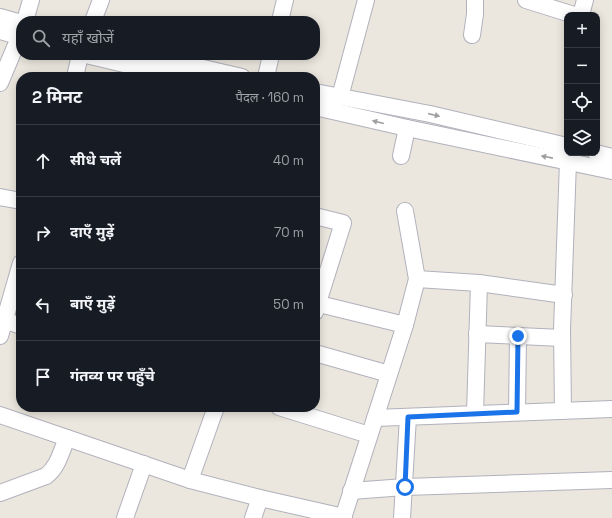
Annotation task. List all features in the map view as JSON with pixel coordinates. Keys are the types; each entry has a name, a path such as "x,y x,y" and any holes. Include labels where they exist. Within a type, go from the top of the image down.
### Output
{"street":[{"path":"26,16 31,0"},
{"path":"95,16 101,0"},
{"path":"281,16 285,0"},
{"path":"340,97 366,0"},
{"path":"472,35 475,0"},
{"path":"526,0 564,12"},
{"path":"582,12 585,0"},
{"path":"0,17 16,28"},
{"path":"0,31 16,32"},
{"path":"0,83 16,44"},
{"path":"76,72 79,60"},
{"path":"107,60 158,72"},
{"path":"169,60 220,72"},
{"path":"267,72 270,60"},
{"path":"320,93 430,114 564,152"},
{"path":"320,108 407,128 564,152"},
{"path":"401,156 407,128"},
{"path":"600,154 612,157"},
{"path":"563,411 562,338 568,156"},
{"path":"575,156 612,171"},
{"path":"0,197 16,200"},
{"path":"0,415 190,480 343,517 405,325 417,279 405,211"},
{"path":"320,217 343,223 320,294"},
{"path":"417,279 479,283 564,296"},
{"path":"0,336 16,280"},
{"path":"475,414 479,283"},
{"path":"320,307 405,325"},
{"path":"4,320 16,324"},
{"path":"477,334 562,338"},
{"path":"517,412 518,336"},
{"path":"320,354 389,374"},
{"path":"375,418 612,409"},
{"path":"190,480 214,412"},
{"path":"296,412 369,435"},
{"path":"402,518 408,417"},
{"path":"0,493 46,476 52,471 57,463 67,438"},
{"path":"125,518 144,464"},
{"path":"351,491 405,487 612,480"},
{"path":"253,518 260,498"}],"route":[{"path":"405,487 408,417 517,412 518,336"}]}
